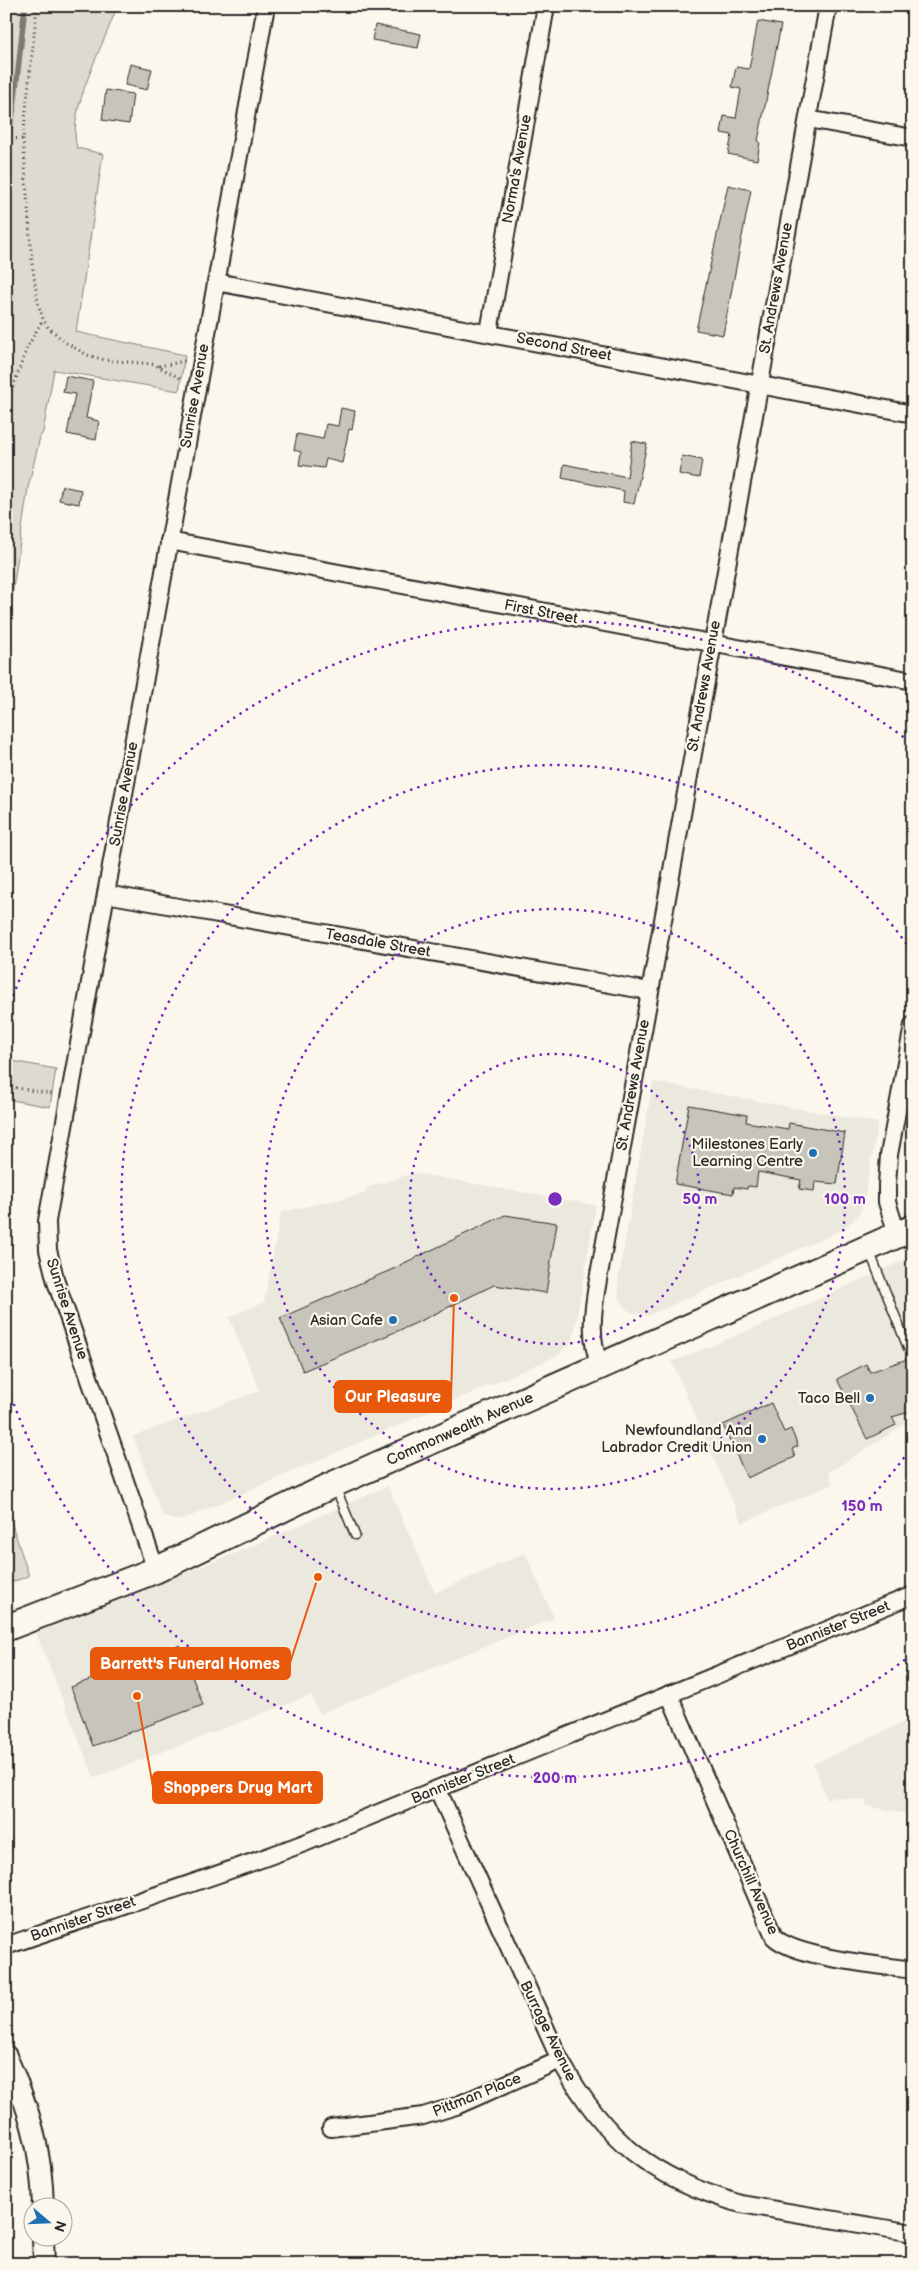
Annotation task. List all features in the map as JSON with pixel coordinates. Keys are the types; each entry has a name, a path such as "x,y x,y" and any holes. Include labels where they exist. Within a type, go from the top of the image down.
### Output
{"main road":[{"name":"Commonwealth Avenue","path":"6,1628 156,1570 334,1484 905,1231"}],"street":[{"name":"Sunrise Avenue","path":"156,1570 56,1282 48,1250 47,1221 266,6"},
{"name":"Norma's Avenue","path":"489,332 546,6"},
{"name":"St. Andrews Avenue","path":"601,1367 594,1342 595,1301 711,644 828,6"},
{"path":"808,119 913,138"},
{"name":"Second Street","path":"216,282 489,332 913,414"},
{"name":"First Street","path":"169,540 913,681"},
{"name":"Teasdale Street","path":"106,894 650,991"},
{"path":"905,1231 887,1202 886,1185 891,1146 913,1025"},
{"name":"Bannister Street","path":"6,1946 268,1857 438,1790 913,1595"},
{"name":"Churchill Avenue","path":"669,1694 774,1937 788,1948 806,1953 913,1970"},
{"name":"Burrage Avenue","path":"438,1790 560,2060 596,2117 616,2138 637,2157 663,2174 709,2194 740,2204 913,2233"},
{"path":"6,2056 24,2096 34,2126 39,2156 42,2198"},
{"name":"Pittman Place","path":"331,2128 423,2116 456,2106 560,2060"},
{"path":"43,2248 44,2264"}],"lane":[{"path":"868,1247 908,1348 913,1346"},
{"path":"334,1484 355,1535"}],"path":[{"path":"37,6 23,139 32,263 38,303 43,319 65,342 86,355 105,360 134,361 158,366 176,377 198,382"},
{"path":"6,138 23,139"},
{"path":"6,406 31,340 43,319"},
{"path":"158,366 183,361 201,363"},
{"path":"6,1086 69,1096"}],"shaded area":[{"path":"6,6 117,6 88,77 77,115 75,133 77,148 103,154 76,332 185,355 179,391 54,370 43,432 40,437 28,488 6,636"},
{"path":"6,1060 56,1069 50,1107 6,1099"},
{"path":"653,1082 878,1123 863,1205 858,1216 842,1230 649,1315 633,1313 626,1309 619,1297 618,1281"},
{"path":"913,1098 913,1175 909,1169 907,1153"},
{"path":"414,1173 596,1205 575,1329 569,1347 566,1346 561,1353 554,1357 182,1520 170,1519 162,1515 133,1436 260,1391 229,1317 264,1302 281,1212 364,1194 368,1187"},
{"path":"913,1256 913,1418 828,1473 833,1484 742,1523 672,1362 757,1327"},
{"path":"388,1486 435,1593 525,1553 554,1618 320,1714 311,1695 94,1778 36,1633 248,1548"},
{"path":"6,1506 29,1576 6,1584"},
{"path":"913,1718 913,1815 866,1806 866,1801 833,1797 827,1799 813,1764"}],"building":[{"path":"758,21 781,25 758,141 760,142 757,160 728,154 732,135 721,133 724,116 736,118 741,89 732,87 736,67 749,69"},
{"path":"375,25 421,34 418,48 372,40"},
{"path":"130,64 152,69 147,90 125,85"},
{"path":"106,90 133,94 129,124 102,120"},
{"path":"728,185 751,190 723,335 696,330"},
{"path":"66,376 93,381 86,418 99,421 96,440 67,434 75,394 63,392"},
{"path":"341,408 355,411 352,430 349,429 342,463 326,459 324,468 299,465 301,452 294,450 297,434 323,439 326,424 338,426"},
{"path":"632,441 647,444 634,504 623,502 624,491 562,478 564,464 627,477"},
{"path":"682,456 702,460 699,478 679,474"},
{"path":"62,486 81,490 79,504 59,500"},
{"path":"689,1105 747,1115 746,1122 788,1129 789,1123 845,1133 837,1184 815,1182 814,1191 799,1189 801,1180 758,1172 756,1187 748,1186 747,1189 734,1187 733,1194 675,1184"},
{"path":"505,1215 557,1223 546,1293 494,1285 414,1324 303,1371 280,1318 400,1266"},
{"path":"913,1357 913,1411 892,1417 896,1425 867,1439 837,1379 866,1364 870,1372"},
{"name":"Newfoundland And Labrador Credit Union","path":"771,1403 784,1432 791,1429 798,1446 792,1449 795,1457 747,1478 723,1425"},
{"path":"180,1645 203,1705 93,1746 71,1687"}],"waterway":[{"path":"6,149 14,107 25,6"}],"place":[{"name":"Milestones Early Learning Centre","path":"813,1153"},
{"name":"Our Pleasure","path":"454,1298"},
{"name":"Asian Cafe","path":"393,1320"},
{"name":"Taco Bell","path":"870,1398"},
{"name":"Newfoundland And Labrador Credit Union","path":"762,1439"},
{"name":"Barrett's Funeral Homes","path":"318,1577"},
{"name":"Shoppers Drug Mart","path":"137,1696"}]}
